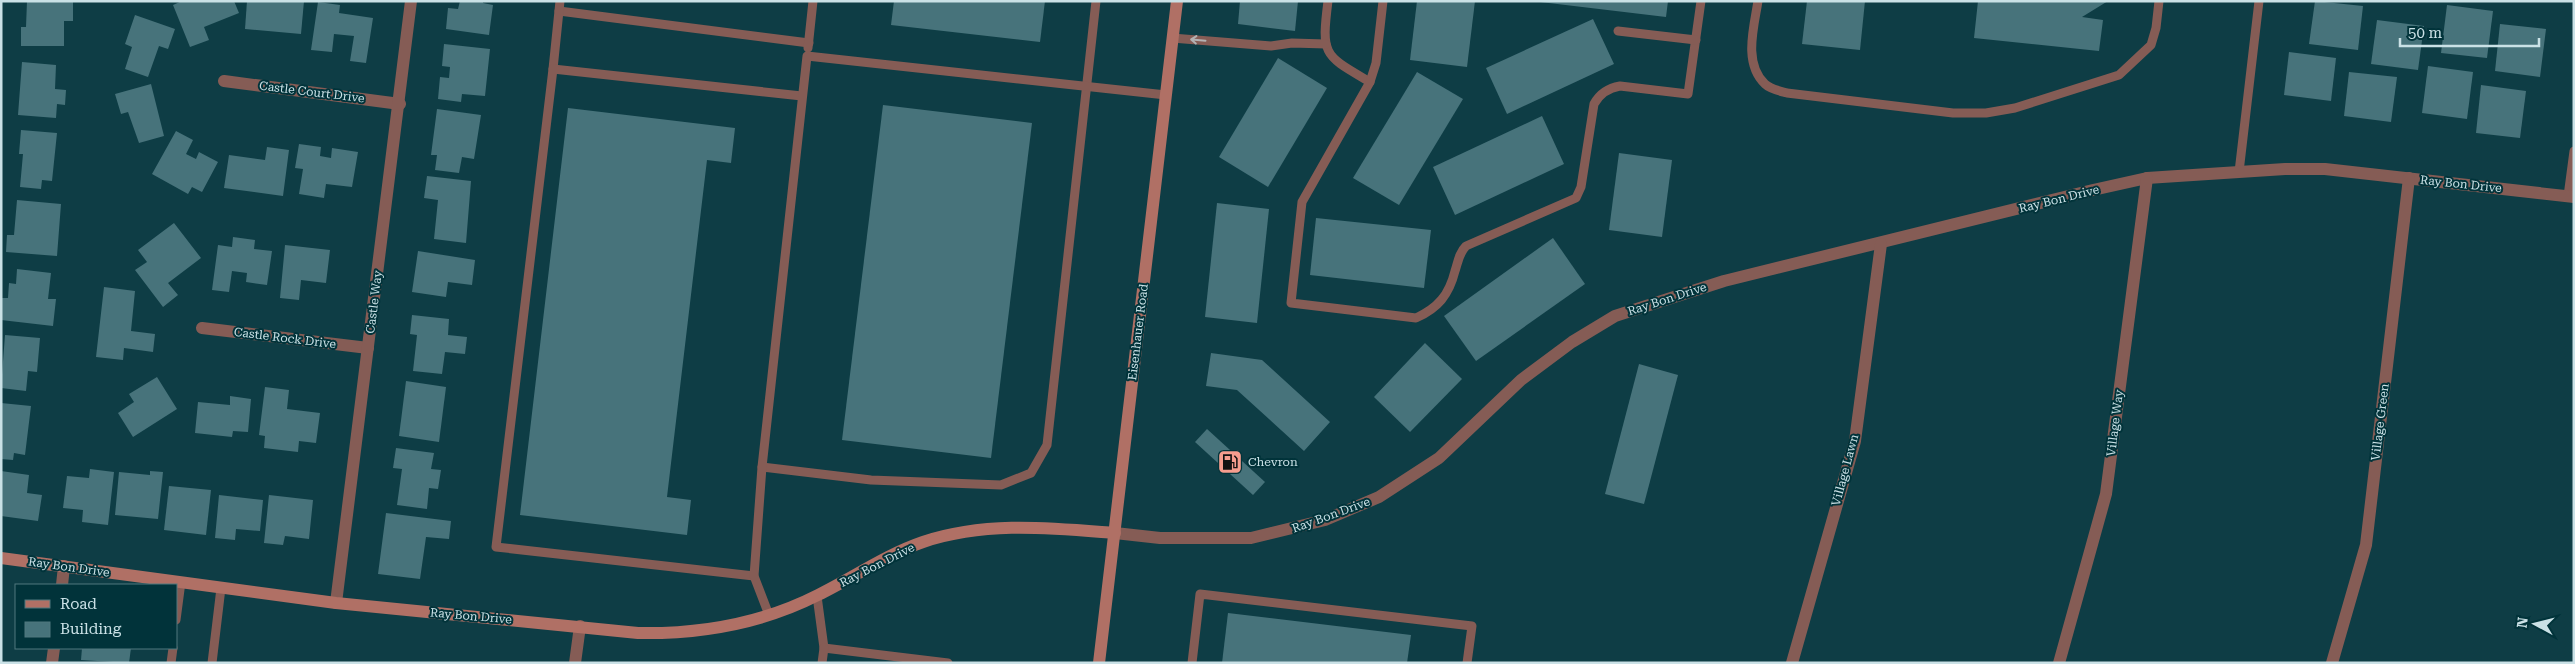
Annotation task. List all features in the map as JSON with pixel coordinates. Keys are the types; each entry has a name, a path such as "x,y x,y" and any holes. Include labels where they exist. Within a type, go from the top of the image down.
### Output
{"street":[{"name":"Castle Way","path":"336,603 400,104 411,1"},
{"name":"Eisenhauer Road","path":"1099,663 1177,1"},
{"name":"Castle Court Drive","path":"224,81 400,104"},
{"name":"Ray Bon Drive","path":"1,558 336,603 638,633 675,634 712,630 770,615 817,596 892,554 923,542 956,533 988,528 1022,526 1160,538 1251,538 1325,520 1379,497 1439,458 1521,380 1572,342 1615,316 1724,281 2147,178 2325,169 2571,196"},
{"name":"Village Way","path":"2059,663 2106,494 2147,178"},
{"name":"Village Green","path":"2332,663 2366,545 2409,178"},
{"name":"Village Lawn","path":"1792,663 1854,441 1881,244"},
{"name":"Castle Rock Drive","path":"202,328 368,348"},
{"path":"62,584 64,566"},
{"path":"575,663 580,626"},
{"path":"52,663 54,649"}],"lane":[{"path":"770,615 754,576 762,466 814,1"},
{"path":"762,466 871,480 1001,485 1031,473 1047,445 1096,1"},
{"path":"1328,1 1324,34 1328,54 1334,61 1370,82"},
{"path":"1383,1 1376,63 1370,82 1302,202 1291,303 1416,318 1433,310 1445,298 1452,287 1462,251 1466,246 1569,203 1576,198 1581,188 1594,104 1598,96 1610,88 1620,86 1688,94 1701,1"},
{"path":"1758,1 1752,58 1756,72 1766,85 1787,93 1953,113 1986,113 2014,108 2120,75 2151,45 2156,28 2159,1"},
{"path":"2240,172 2258,1"},
{"path":"754,576 496,546 559,6 809,43"},
{"path":"1618,31 1696,40"},
{"path":"1172,38 1271,46 1292,43 1326,44"},
{"path":"807,56 1166,95"},
{"path":"553,69 802,96"},
{"path":"2571,196 2574,151"},
{"path":"178,605 181,582"},
{"path":"212,663 221,588"},
{"path":"1192,663 1200,594 1472,626 1467,663"},
{"path":"817,596 824,648 822,663"},
{"path":"824,648 948,663"},
{"path":"171,663 173,649"}],"building":[{"path":"27,1 73,1 73,21 64,21 64,46 21,46 21,27 26,27"},
{"path":"182,1 234,1 239,13 204,27 209,40 190,47 173,5"},
{"path":"247,1 304,1 301,34 245,29"},
{"path":"460,1 483,1 483,3 493,5 489,35 446,29 448,8 458,9"},
{"path":"894,1 1045,1 1040,42 891,25"},
{"path":"1240,1 1298,1 1295,31 1238,24"},
{"path":"1417,1 1475,1 1467,67 1410,60"},
{"path":"1532,1 1668,1 1666,17"},
{"path":"1807,1 1865,1 1860,50 1802,44"},
{"path":"1978,1 2108,1 2082,17 2103,20 2099,51 1974,38"},
{"path":"2315,1 2363,6 2358,50 2309,44"},
{"path":"318,2 340,5 339,13 373,18 366,63 350,61 354,36 334,34 332,52 311,50"},
{"path":"2447,5 2493,11 2487,58 2441,53"},
{"path":"135,15 175,29 168,49 159,46 148,77 125,69 132,47 125,44"},
{"path":"1593,19 1614,64 1507,114 1486,68"},
{"path":"2377,20 2424,26 2418,70 2371,64"},
{"path":"2500,24 2546,29 2540,77 2495,71"},
{"path":"444,44 490,49 485,96 462,94 461,102 438,99 440,77 449,78 450,67 442,66"},
{"path":"2289,52 2336,58 2331,101 2284,95"},
{"path":"1278,58 1327,88 1268,187 1219,157"},
{"path":"22,62 56,65 55,89 66,90 65,105 57,104 56,118 18,115"},
{"path":"2428,66 2473,72 2467,119 2422,113"},
{"path":"1417,72 1463,99 1399,205 1353,178"},
{"path":"2349,72 2397,77 2391,122 2344,116"},
{"path":"151,84 164,136 139,143 128,112 121,114 115,94"},
{"path":"2481,85 2526,91 2520,138 2476,133"},
{"path":"883,105 1032,123 991,458 842,440"},
{"path":"568,108 735,128 731,163 707,160 667,497 691,500 687,535 520,515"},
{"path":"437,109 481,115 474,159 462,157 459,173 435,170 437,155 431,155"},
{"path":"1542,116 1564,164 1455,215 1433,167"},
{"path":"21,130 57,133 52,181 42,180 41,189 20,187 23,154 19,154"},
{"path":"176,131 193,140 186,154 196,159 199,152 218,162 202,192 192,187 188,194 152,174"},
{"path":"299,144 321,147 320,156 331,158 332,148 358,152 352,187 326,184 324,198 299,194 303,169 295,168"},
{"path":"267,147 289,150 283,196 224,188 229,155 265,160"},
{"path":"1619,153 1672,160 1662,237 1609,230"},
{"path":"427,176 471,181 466,243 434,239 438,200 424,198"},
{"path":"17,200 61,204 57,256 6,252 7,235 14,235"},
{"path":"1217,203 1269,209 1257,323 1205,317"},
{"path":"1316,218 1431,230 1424,288 1310,275"},
{"path":"174,223 201,258 168,283 178,295 163,307 135,270 147,262 138,250"},
{"path":"233,237 255,240 254,249 272,251 267,285 246,282 247,273 232,271 229,292 212,290 218,245 232,247"},
{"path":"1553,238 1585,284 1476,361 1444,316"},
{"path":"285,245 330,250 326,283 301,280 299,300 280,298"},
{"path":"418,251 475,260 472,285 448,282 446,297 412,292"},
{"path":"17,269 51,273 48,299 56,299 53,326 1,320 1,298 8,298 9,283 16,284"},
{"path":"104,287 135,291 131,331 155,334 153,352 124,348 123,360 96,357"},
{"path":"412,315 449,319 448,335 467,337 465,354 445,352 442,374 413,371 417,335 410,334"},
{"path":"5,335 40,338 37,372 28,371 26,391 1,388"},
{"path":"1425,343 1462,379 1410,432 1374,397"},
{"path":"1211,353 1262,360 1330,422 1304,451 1237,390 1206,386"},
{"path":"1639,364 1678,375 1644,504 1605,494"},
{"path":"157,377 177,409 133,437 118,413 134,402 129,394"},
{"path":"406,381 446,387 439,442 399,436"},
{"path":"265,387 289,390 287,409 320,413 316,443 299,441 298,452 264,448 265,436 259,435"},
{"path":"230,396 251,399 248,432 233,431 232,437 195,433 198,402 230,405"},
{"path":"1,403 31,406 25,455 14,453 13,460 1,459"},
{"name":"Chevron","path":"1207,429 1265,482 1253,495 1195,442"},
{"path":"396,448 434,453 431,469 441,470 438,489 429,488 427,509 397,505 402,469 393,468"},
{"path":"90,469 114,472 108,525 82,522 83,510 63,508 67,476 89,478"},
{"path":"1,471 29,475 27,493 42,495 38,521 1,516"},
{"path":"150,471 163,472 158,519 115,515 119,472 150,475"},
{"path":"169,486 211,490 206,535 164,530"},
{"path":"219,495 263,500 260,531 236,529 235,540 215,538"},
{"path":"269,495 313,500 309,539 285,536 283,545 264,543"},
{"path":"386,513 451,521 449,539 426,537 420,579 378,574"},
{"path":"1228,613 1411,635 1407,663 1222,663"},
{"path":"82,649 131,649 129,663 81,660"}],"place":[{"name":"Chevron","path":"1230,462"}]}
